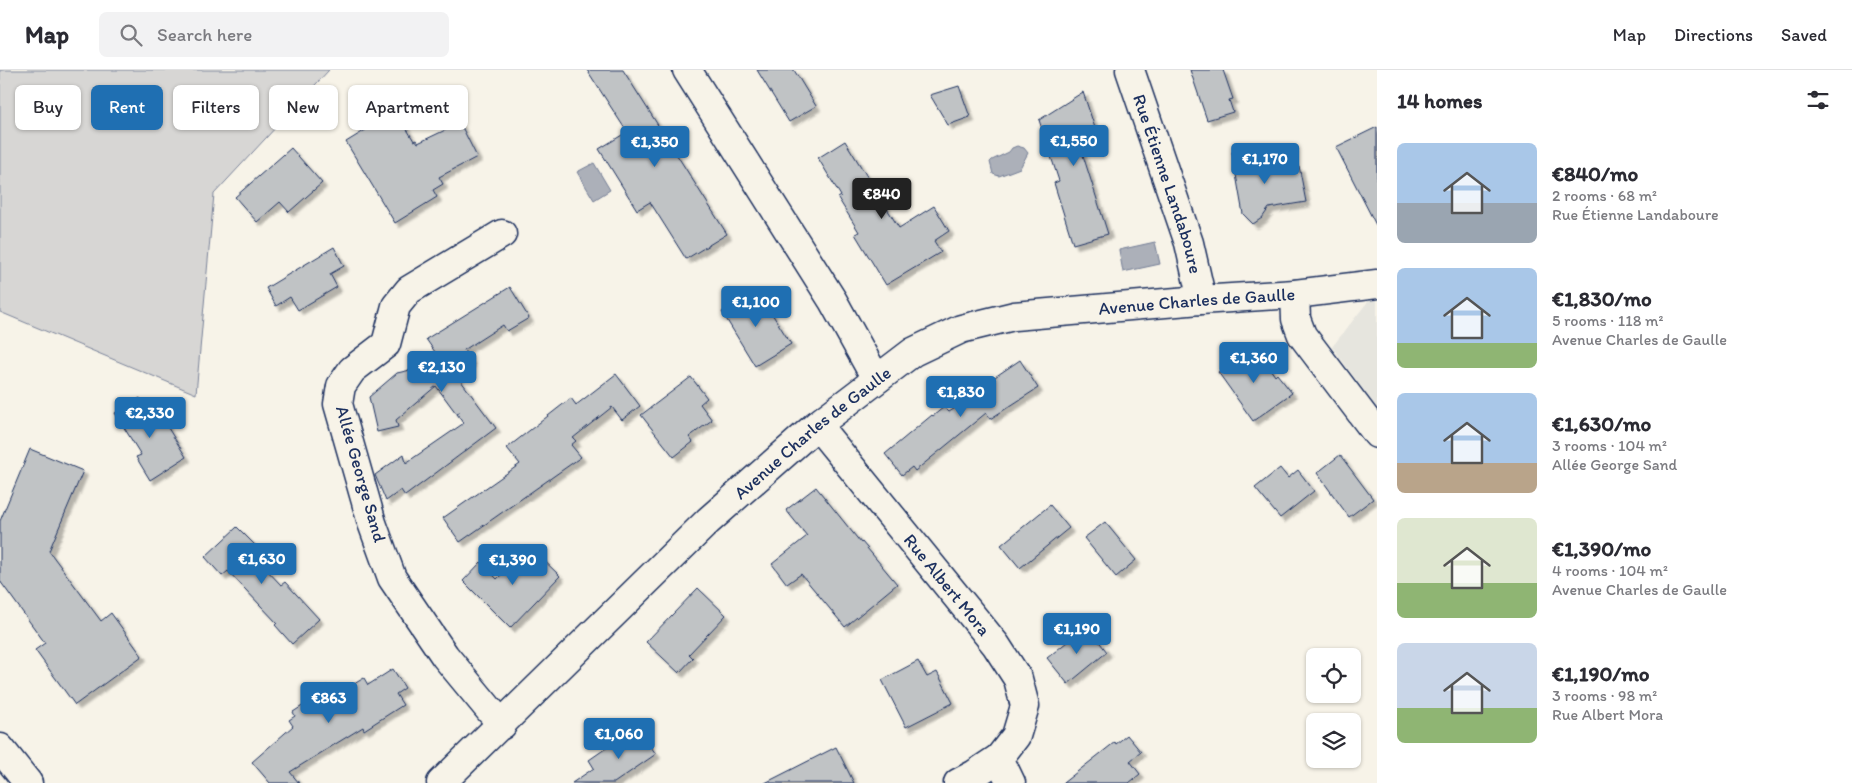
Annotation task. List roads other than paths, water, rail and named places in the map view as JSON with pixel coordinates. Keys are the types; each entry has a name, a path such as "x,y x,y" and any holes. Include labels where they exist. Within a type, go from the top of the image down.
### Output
{"street":[{"path":"687,70 833,301 869,366 878,378"},
{"name":"Rue Étienne Landaboure","path":"1130,70 1189,243 1200,300"},
{"name":"Allée George Sand","path":"502,234 408,290 396,306 386,344 352,370 342,386 338,404 372,523 392,578 445,656 502,725"},
{"name":"Avenue Charles de Gaulle","path":"441,783 708,521 817,425 913,352 961,329 1014,316 1295,294 1377,284"},
{"path":"1295,294 1296,319 1302,335 1377,434"},
{"name":"Rue Albert Mora","path":"817,425 996,644 1018,679 1025,706 1016,736 999,758 958,783"},
{"path":"0,748 28,783"},
{"path":"999,758 1011,783"}]}
